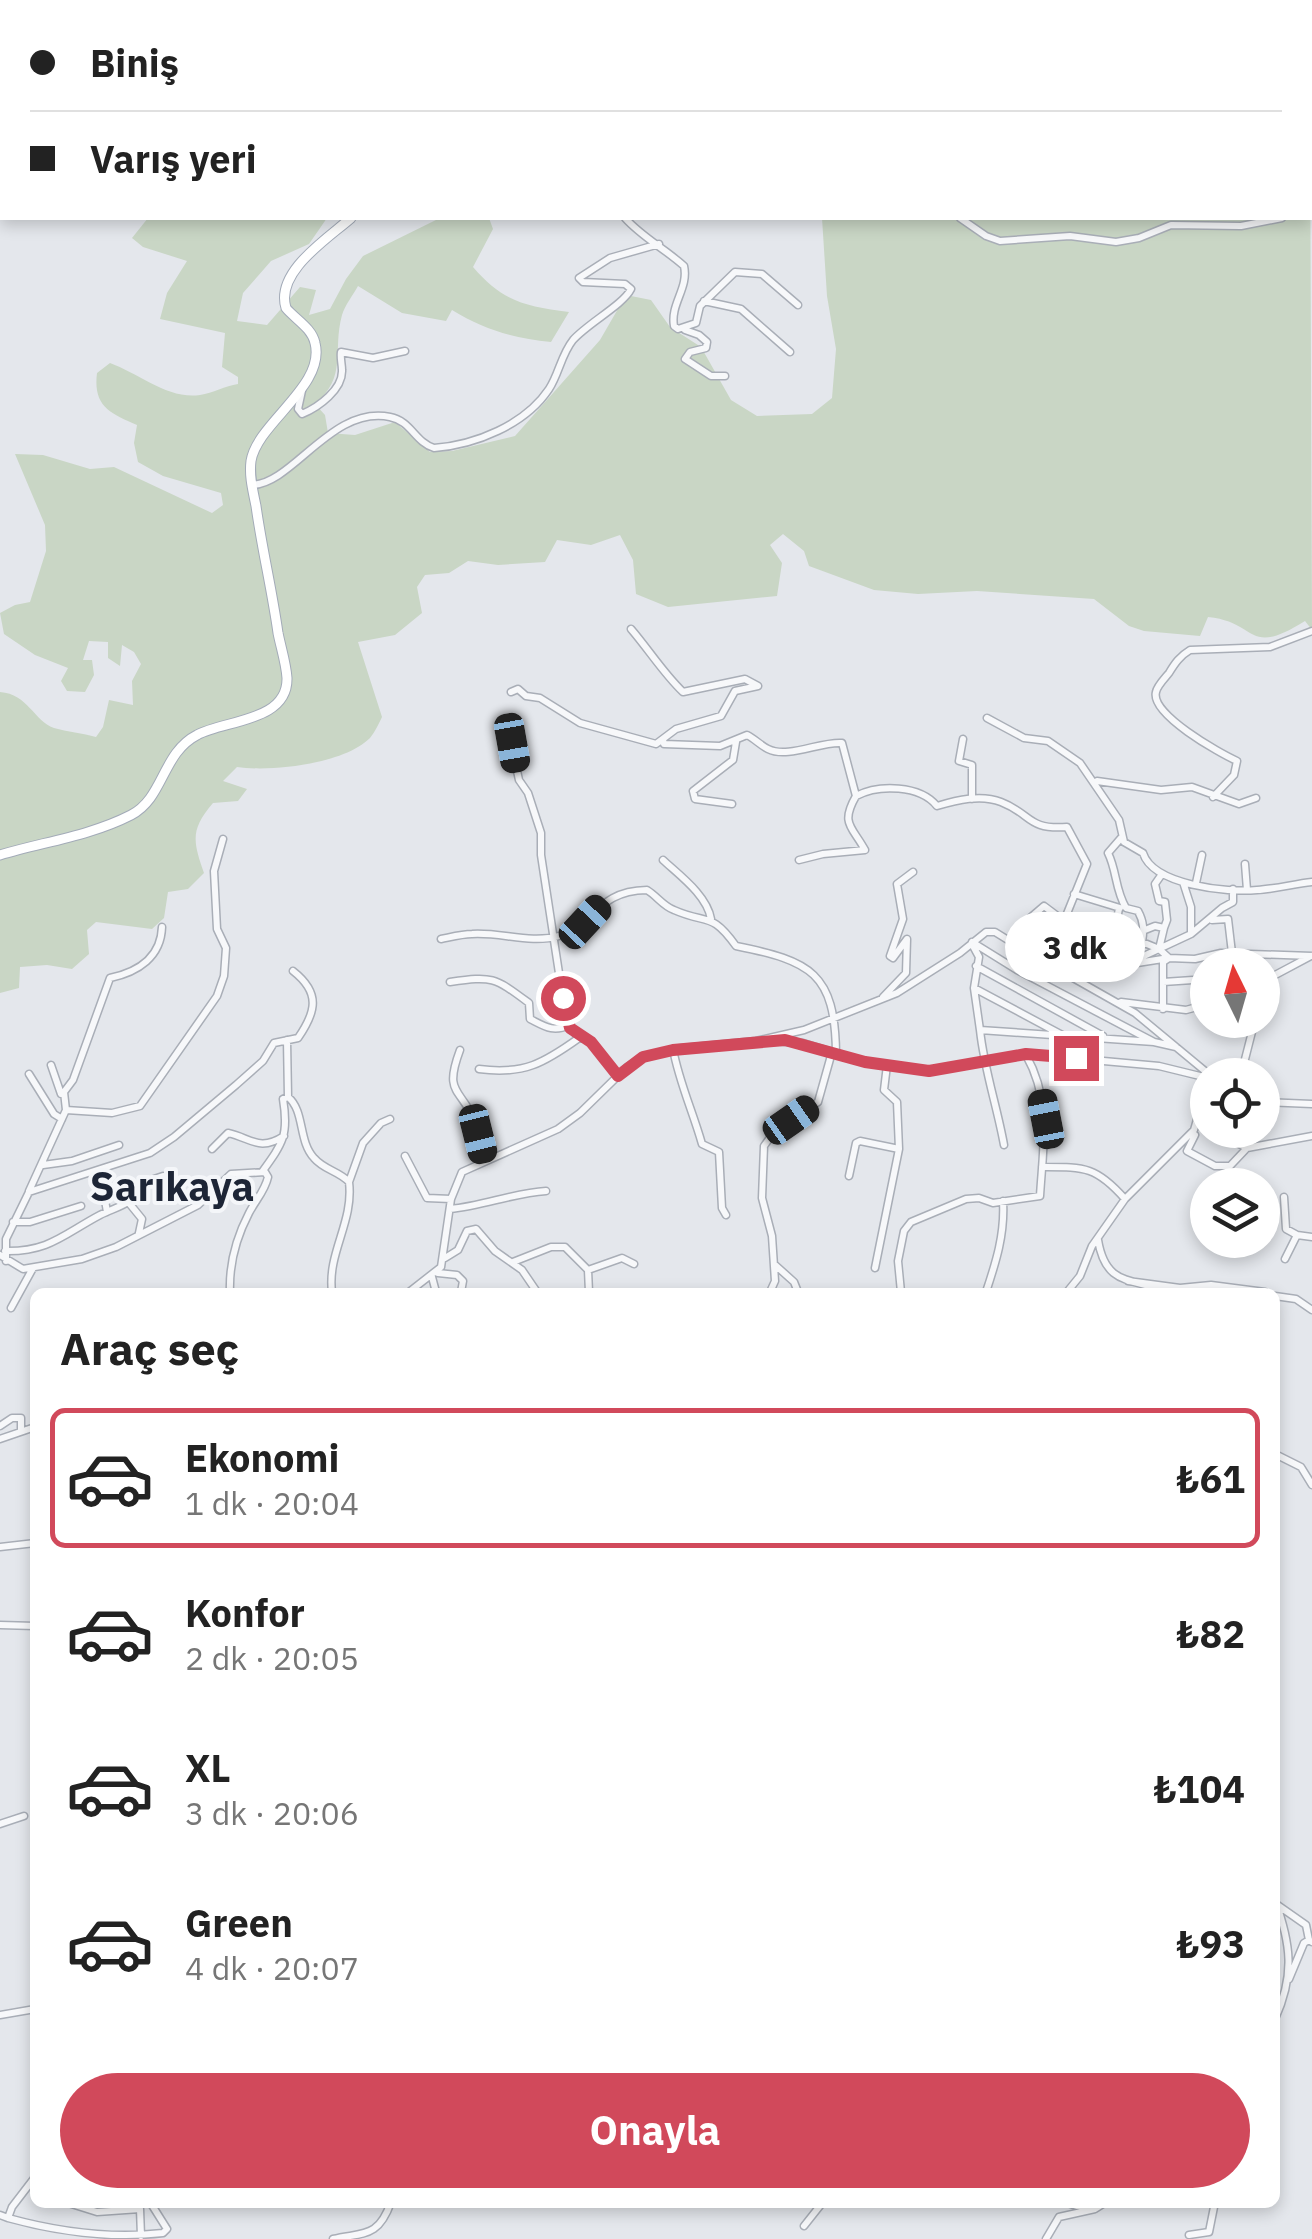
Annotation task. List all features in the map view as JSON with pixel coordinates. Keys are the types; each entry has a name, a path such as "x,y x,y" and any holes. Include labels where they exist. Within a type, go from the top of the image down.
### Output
{"main road":[{"path":"0,853 95,830 136,812 152,797 166,764 183,744 204,732 267,711 282,698 287,678 252,485 253,453 304,384 316,345 286,308 285,286 302,263 346,220"},
{"path":"0,853 135,809 148,795 161,764 180,740 213,724 260,710 279,695 282,674 254,529 247,458 262,431 298,387 311,356 307,338 280,306 280,290 294,265 346,220"}],"street":[{"path":"628,220 684,266 686,283 672,319 674,326 707,342 706,348 690,352 685,359 711,376 725,376"},
{"path":"963,220 1000,241 1070,236 1116,242 1171,225 1240,226 1272,220"},
{"path":"252,485 272,478 324,438 364,417 398,419 434,448 480,438 520,418 551,387 570,343 598,316 628,296 631,289 625,284 582,282 579,278 610,258 659,244"},
{"path":"684,330 696,323 704,301 724,278 740,270 762,274 798,304"},
{"path":"704,301 740,310 790,352"},
{"path":"304,384 298,409 302,414 325,401 334,389 342,373 340,352 373,358 405,351"},
{"path":"511,692 518,689 526,696 540,698 580,723 656,744 676,729 721,716 735,690 758,686 745,679 684,692 630,629"},
{"path":"1213,797 1234,776 1237,761 1163,712 1156,692 1181,655 1190,650 1270,647 1312,631"},
{"path":"988,718 1024,738 1048,740 1080,762 1119,820 1122,838 1143,852 1146,862 1162,874 1183,882 1247,890 1312,882"},
{"path":"663,740 673,747 720,746 747,735 773,751 842,743 856,796"},
{"path":"963,738 959,762 972,765 972,799"},
{"path":"732,804 696,800 693,791 734,760 736,740"},
{"path":"512,743 519,780 528,793 541,833 541,855 568,1026 591,1042 618,1076"},
{"path":"1095,781 1161,790 1192,787 1239,804 1256,798"},
{"path":"799,860 865,850 847,823 856,796 866,791 893,788 920,793 937,806 972,799 1005,804 1042,828 1068,827 1073,832 1087,864 1064,921"},
{"path":"1115,932 1123,908 1108,853 1122,838"},
{"path":"66,1110 112,1113 140,1106 217,996 226,967 226,948 218,929 214,871 222,839"},
{"path":"1196,884 1202,856"},
{"path":"663,860 693,889 710,910 711,918"},
{"path":"1245,864 1247,890"},
{"path":"878,1001 906,974 907,939 897,955 890,956 904,919 897,884 913,872"},
{"path":"1159,949 1166,908 1165,902 1159,901 1154,884 1162,874"},
{"path":"1183,882 1192,934"},
{"path":"1118,966 1192,934 1233,902 1232,889"},
{"path":"441,939 473,934 556,937 585,922 610,898 647,890 670,909 711,918 736,946 770,953 809,970 823,982 832,1018 834,1053 818,1102 774,1132 764,1146 762,1198 772,1236 771,1288"},
{"path":"1074,894 1138,911 1145,944"},
{"path":"1040,934 1030,918 1044,906 1064,921 1068,932 1084,941 1098,966"},
{"path":"1210,920 1228,918 1229,948"},
{"path":"1102,921 1124,939 1159,949 1169,958"},
{"path":"4,1256 14,1222 66,1110 64,1092 73,1080 110,978 124,975 158,951 162,926"},
{"path":"1145,930 1164,928"},
{"path":"756,1041 804,1030 896,993 986,932 995,932 1115,1000 1190,1060"},
{"path":"972,942 979,957 974,988 983,1063 997,1103 1004,1145"},
{"path":"972,942 1154,1042"},
{"path":"1016,945 1059,961 1098,966 1169,958 1190,960"},
{"path":"1280,956 1312,956"},
{"path":"1280,973 1312,956"},
{"path":"1163,1009 1163,962 1169,958"},
{"path":"976,966 1108,1039"},
{"path":"29,1192 150,1152 174,1137 263,1061 274,1043 298,1038 313,1016 307,986 293,971"},
{"path":"450,982 486,977 500,982 529,1003 530,1019 558,1030 568,1026"},
{"path":"1163,982 1190,980"},
{"path":"974,988 1065,1037"},
{"path":"1115,1000 1163,1009 1190,1009"},
{"path":"980,1030 1178,1047"},
{"path":"479,1069 542,1065 580,1037"},
{"path":"287,1040 288,1097"},
{"path":"415,1288 434,1275 444,1258 451,1199 462,1172 558,1129 643,1057 673,1050 785,1040 929,1071 1026,1054 1159,1066 1190,1074"},
{"path":"460,1050 454,1091 474,1118 485,1160"},
{"path":"673,1050 702,1144 719,1152 722,1208 726,1214"},
{"path":"901,1288 898,1262 904,1230 911,1222 966,1200 980,1198 993,1203 1040,1196 1046,1119 1036,1072 1026,1054"},
{"path":"52,1065 66,1110"},
{"path":"875,1268 899,1149 897,1102 884,1090 887,1065"},
{"path":"30,1074 54,1114 62,1119"},
{"path":"262,1172 284,1136 288,1124 283,1100 288,1097"},
{"path":"288,1097 296,1103 306,1146 314,1159 349,1182"},
{"path":"1280,1103 1312,1104"},
{"path":"332,1288 332,1259 351,1209 349,1182 364,1140 390,1119"},
{"path":"212,1148 228,1132 246,1142 260,1144 284,1136"},
{"path":"360,1132 364,1140"},
{"path":"1070,1288 1125,1199 1190,1135"},
{"path":"1280,1142 1312,1136"},
{"path":"848,1176 856,1143 899,1149"},
{"path":"42,1165 72,1161 119,1144"},
{"path":"1190,1144 1186,1151 1214,1166 1230,1166 1247,1148"},
{"path":"405,1156 427,1198 451,1199"},
{"path":"1042,1167 1093,1170 1125,1199"},
{"path":"100,1170 107,1212"},
{"path":"4,1256 23,1268 82,1259 116,1247 198,1205 232,1174 262,1172 268,1177 266,1185 248,1216 232,1258 230,1288"},
{"path":"4,1256 48,1246 129,1203 139,1194 142,1183 164,1176"},
{"path":"450,1209 477,1207 525,1192 546,1191"},
{"path":"1284,1196 1286,1229 1312,1237"},
{"path":"987,1288 999,1252 1003,1201"},
{"path":"129,1203 142,1218 138,1234"},
{"path":"14,1222 30,1222 81,1206"},
{"path":"444,1258 458,1250 467,1231 476,1229 535,1288"},
{"path":"1286,1259 1297,1234"},
{"path":"1098,1239 1103,1264 1128,1281 1153,1288"},
{"path":"513,1262 551,1247 565,1247 588,1270 588,1288"},
{"path":"588,1270 622,1258 634,1264"},
{"path":"774,1264 796,1288"},
{"path":"11,1308 34,1268"},
{"path":"434,1275 436,1288"},
{"path":"434,1275 458,1275 462,1288"},
{"path":"1128,1281 1180,1288 1211,1285 1234,1288"},
{"path":"1280,1297 1296,1299 1312,1310"},
{"path":"0,1426 12,1418 21,1418 21,1431"},
{"path":"0,1439 30,1428"},
{"path":"1280,1456 1312,1469"},
{"path":"1301,1467 1312,1485"},
{"path":"0,1547 30,1543"},
{"path":"0,1625 30,1626"},
{"path":"0,1824 24,1816"},
{"path":"1280,1905 1306,1924 1311,1937 1304,1943 1280,2004"},
{"path":"1280,1915 1290,1948 1285,1988"},
{"path":"0,2015 30,2010"},
{"path":"30,2193 4,2216 64,2234 153,2237 167,2229 154,2208"},
{"path":"84,2208 97,2212 140,2209 141,2236"},
{"path":"333,2239 360,2238 374,2231 389,2208"},
{"path":"804,2226 818,2208"},
{"path":"1084,2208 1094,2209"},
{"path":"1189,2234 1209,2232 1215,2208"},
{"path":"1046,2239 1059,2217 1094,2209"}],"green space":[{"path":"146,220 326,220 309,244 271,261 243,293 237,321 267,325 300,287 316,290 309,315 330,309 363,256 436,220 490,220 493,229 473,267 505,295 569,312 551,342 500,332 452,310 446,321 402,313 358,286 342,315 332,383 315,404 325,415 328,433 355,435 395,422 430,452 452,451 515,436 600,340 626,295 651,300 670,327 701,347 731,400 757,416 812,414 832,398 836,349 827,296 822,220 1310,220 1312,630 1305,621 1286,632 1262,637 1208,617 1200,636 1144,631 1129,626 1094,599 977,591 918,594 874,590 809,566 804,551 783,534 770,545 782,563 777,596 668,607 636,594 633,560 620,535 591,545 557,540 545,562 498,565 468,561 449,573 425,575 417,587 422,613 395,635 358,642 382,717 370,738 326,760 269,768 237,767 223,781 247,789 238,801 213,803 200,821 196,836 204,873 188,889 168,892 164,918 152,929 96,922 87,930 89,954 72,969 47,965 20,967 19,988 0,993 0,692 17,697 47,725 96,737 103,727 109,700 133,705 132,681 141,664 134,652 122,645 120,666 108,658 108,642 89,641 83,660 92,660 94,675 85,692 67,691 61,681 68,668 35,655 4,634 0,613 30,602 46,551 45,525 15,454 43,455 90,469 114,467 212,513 223,505 221,493 163,476 138,462 134,443 137,425 111,412 98,393 97,373 110,363 177,394 205,394 238,384 238,377 222,367 225,333 160,319 167,293 187,261 143,247 132,238"}],"district":[{"name":"Sarıkaya","path":"172,1186"}],"route":[{"path":"563,998 570,1028 591,1042 618,1076 643,1057 756,1041 803,1043 865,1062 929,1071 1026,1054 1076,1058"}]}
